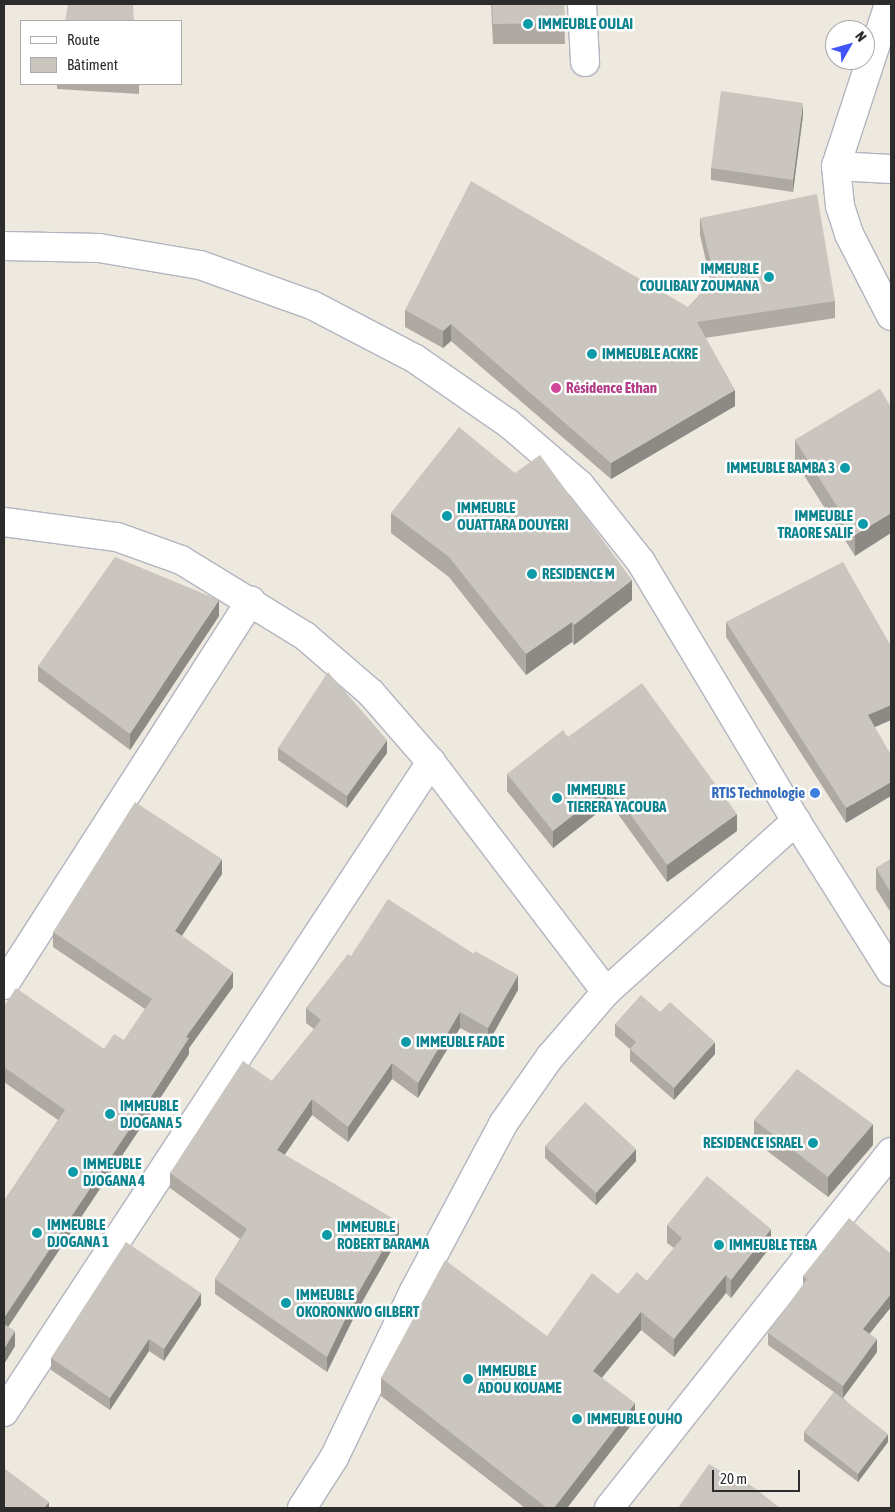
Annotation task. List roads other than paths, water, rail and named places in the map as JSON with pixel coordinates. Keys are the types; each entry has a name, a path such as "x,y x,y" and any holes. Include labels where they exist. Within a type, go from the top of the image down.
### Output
{"street":[{"path":"582,4 585,62"},
{"path":"889,4 836,166 840,206 849,234 891,316"},
{"path":"836,166 891,169"},
{"path":"4,246 100,248 209,268 312,305 414,358 508,423 580,485 641,562 796,821 891,972"},
{"path":"6,524 117,537 180,560 251,600 305,636 371,692 431,762 606,992"},
{"path":"4,984 251,600"},
{"path":"4,1412 431,762"},
{"path":"302,1508 334,1458 414,1291 503,1124 550,1057 606,992 796,821"},
{"path":"609,1508 891,1152"}],"place":[{"name":"IMMEUBLE OULAI","path":"528,24"},
{"name":"IMMEUBLE COULIBALY ZOUMANA","path":"769,277"},
{"name":"IMMEUBLE ACKRE","path":"592,354"},
{"name":"Résidence Ethan","path":"556,388"},
{"name":"IMMEUBLE BAMBA 3","path":"845,468"},
{"name":"IMMEUBLE OUATTARA DOUYERI","path":"447,516"},
{"name":"IMMEUBLE TRAORE SALIF","path":"863,524"},
{"name":"RESIDENCE M","path":"532,574"},
{"name":"RTIS Technologie","path":"815,793"},
{"name":"IMMEUBLE TIERERA YACOUBA","path":"557,798"},
{"name":"IMMEUBLE FADE","path":"406,1042"},
{"name":"IMMEUBLE DJOGANA 5","path":"110,1114"},
{"name":"RESIDENCE ISRAEL","path":"813,1143"},
{"name":"IMMEUBLE DJOGANA 4","path":"73,1172"},
{"name":"IMMEUBLE DJOGANA 1","path":"37,1233"},
{"name":"IMMEUBLE ROBERT BARAMA","path":"327,1235"},
{"name":"IMMEUBLE TEBA","path":"719,1245"},
{"name":"IMMEUBLE OKORONKWO GILBERT","path":"286,1303"},
{"name":"IMMEUBLE ADOU KOUAME","path":"468,1379"},
{"name":"IMMEUBLE OUHO","path":"577,1419"}]}
